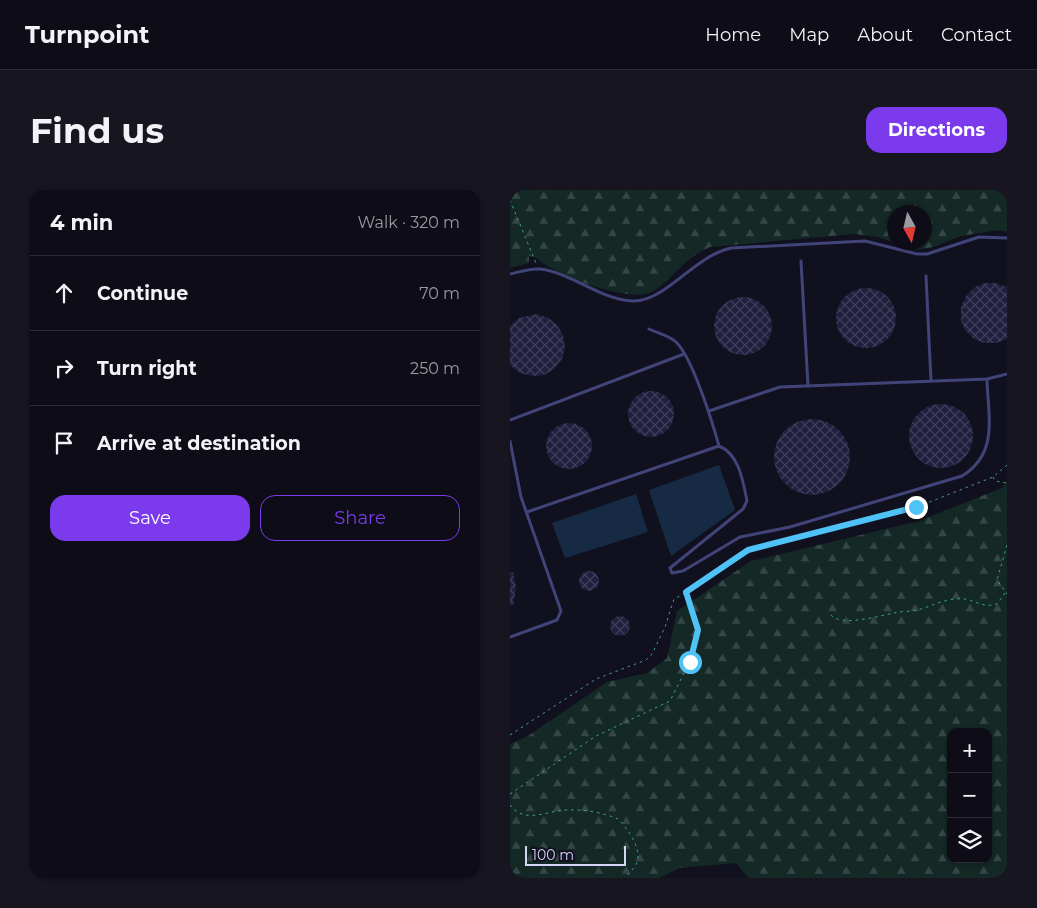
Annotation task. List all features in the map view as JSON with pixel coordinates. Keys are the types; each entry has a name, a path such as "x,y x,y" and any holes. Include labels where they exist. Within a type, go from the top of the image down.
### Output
{"lane":[{"path":"510,274 538,269 561,274 614,298 633,301 649,299 705,257 731,248 866,241 908,252 927,254 979,237 1007,238"},
{"path":"801,261 808,386"},
{"path":"926,276 931,381"},
{"path":"649,329 676,342 684,354 708,410 719,446"},
{"path":"510,420 684,354"},
{"path":"708,410 772,388 987,379 1007,374"},
{"path":"527,512 719,446 727,449 734,457 747,501 743,509 670,568 672,573 678,574 740,537 790,527 962,476 980,462 989,440 987,379"},
{"path":"510,441 515,469 527,512 561,611 557,620 510,637"},
{"path":"510,470 515,469"}],"path":[{"path":"510,200 538,269"},
{"path":"510,735 596,680 649,657 666,627 671,603 748,550 916,507 993,477 1007,465"},
{"path":"993,477 995,482 1007,483"},
{"path":"831,615 842,621 869,618 914,611 956,598 966,599 987,607 997,604 1006,594 997,580 1007,546"},
{"path":"510,794 596,736 669,703 690,662 697,634 697,626 686,592"},
{"path":"510,806 518,814 530,815 570,809 618,819 632,837 638,857 625,878"}],"green space":[{"path":"510,190 1007,190 1007,232 998,230 961,236 932,247 932,205 887,205 887,240 855,234 710,247 685,263 654,291 638,295 624,294 590,285 557,271 535,257 529,256 529,263 510,268"},
{"path":"1007,481 1007,878 749,878 736,863 680,868 659,878 510,878 510,744 528,736 607,682 647,673 667,658 677,611 751,561 919,521 1002,488"}],"water":[{"path":"719,465 735,510 671,556 649,490"},
{"path":"636,494 648,532 565,558 552,523"}],"building":[{"path":"985,283 995,283 1007,287 1007,339 996,343 984,343 974,339 965,330 961,320 961,307 966,296 975,287"},
{"path":"860,288 872,288 883,293 891,301 896,312 894,330 883,343 872,348 860,348 849,343 841,335 836,324 836,312 841,301 849,293"},
{"path":"737,297 749,297 764,305 772,320 772,332 764,347 749,355 737,355 722,347 714,332 714,320 722,305"},
{"path":"537,314 548,318 557,325 563,335 565,348 562,359 554,369 544,375 532,376 520,373 510,365 510,326 519,318"},
{"path":"647,391 655,391 664,395 670,401 674,414 670,427 664,433 655,437 647,437 638,433 632,427 628,418 628,410 632,401 638,395"},
{"path":"941,404 953,406 964,413 971,424 973,436 971,448 964,459 953,466 941,468 929,466 918,459 911,448 909,436 911,424 918,413 929,406"},
{"path":"805,419 819,419 833,425 844,436 850,450 847,472 839,484 819,495 805,495 791,489 780,478 774,464 774,450 780,436 791,425"},
{"path":"569,423 582,427 588,433 592,446 588,459 582,465 569,469 556,465 550,459 546,446 550,433 556,427"},
{"path":"589,571 596,574 599,581 596,588 589,591 582,588 579,581 582,574"},
{"path":"510,572 513,572 516,588 513,606 510,605"},
{"path":"620,616 627,619 630,626 627,633 620,636 613,633 610,626 613,619"}],"route":[{"path":"690,662 698,630 686,592 703,583 737,557 748,550 916,507"}]}
